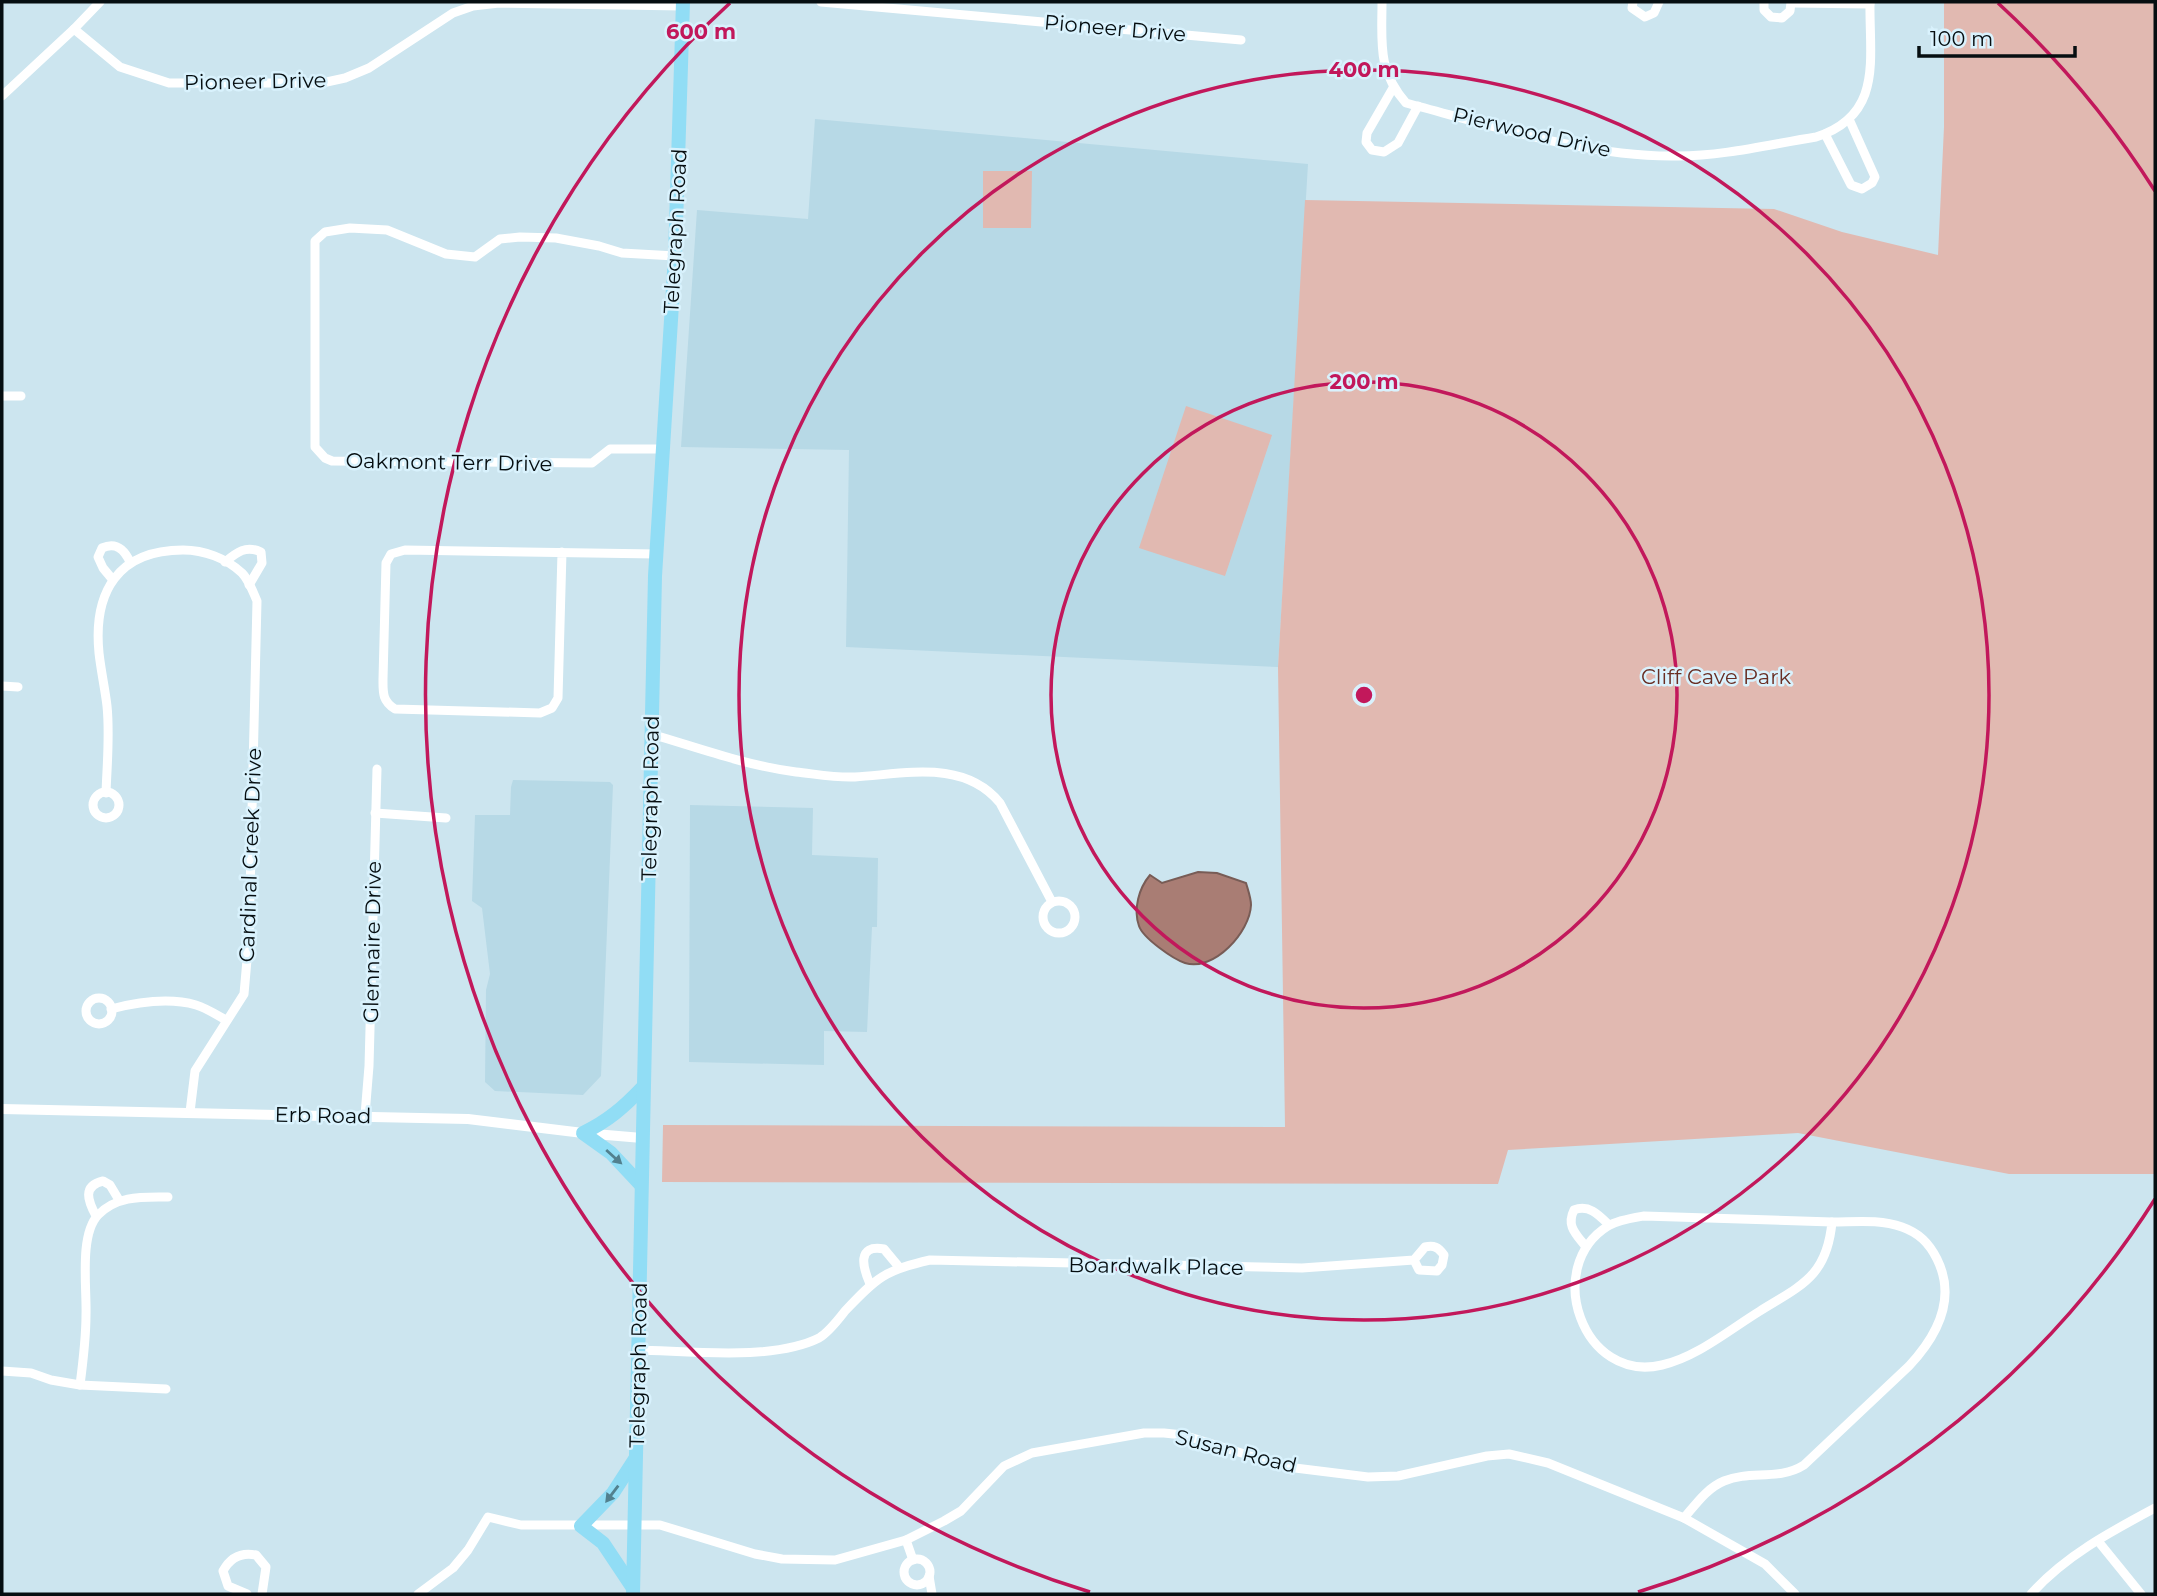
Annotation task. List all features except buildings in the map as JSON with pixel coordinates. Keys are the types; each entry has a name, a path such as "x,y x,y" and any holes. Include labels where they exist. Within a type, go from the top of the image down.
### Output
{"main road":[{"name":"Telegraph Road","path":"633,1591 656,554 675,256 683,4"},
{"path":"641,1185 611,1153 583,1133 606,1122 622,1110 643,1087"},
{"path":"633,1591 603,1543 581,1526 613,1493 636,1457"}],"street":[{"path":"2,96 75,29 100,2"},
{"name":"Pioneer Drive","path":"821,2 1241,40"},
{"path":"1382,2 1382,54 1385,71 1393,88 1367,133 1366,142 1372,150 1384,152 1398,143 1418,106"},
{"path":"1633,2 1632,8 1644,17 1654,13 1659,2"},
{"path":"1764,2 1764,10 1771,17 1782,18 1790,11 1792,2 1870,3"},
{"name":"Pioneer Drive","path":"75,29 120,67 169,83 322,83 345,78 369,68 453,13 473,6 499,3 683,4"},
{"name":"Pierwood Drive","path":"1393,88 1406,103 1547,139 1641,154 1679,156 1715,153 1825,134 1858,111 1868,91 1870,3"},
{"path":"1825,134 1851,185 1867,188 1875,177 1849,119"},
{"name":"Oakmont Terr Drive","path":"662,449 610,449 592,463 332,461 325,458 315,447 315,242 325,232 350,228 387,230 446,254 475,257 500,239 520,237 556,238 622,253 675,256"},
{"path":"2,396 21,396"},
{"path":"113,580 98,557 102,548 115,545 123,550 130,562"},
{"path":"106,793 109,737 99,651 99,623 104,597 113,580 130,562 148,553 193,550 213,554 225,562 243,574 250,585 262,563 261,552 248,548 237,551 225,562"},
{"path":"562,552 558,698 552,708 540,713 395,709 387,704 383,696 383,653 386,564 390,554 405,550 562,552 656,554"},
{"name":"Cardinal Creek Drive","path":"190,1112 195,1072 244,994 249,937 257,601 250,585"},
{"path":"2,686 18,687"},
{"path":"651,734 794,772 852,777 902,772 946,773 970,779 989,789 1000,803 1052,902"},
{"name":"Glennaire Drive","path":"365,1115 369,1066 377,769"},
{"path":"375,813 446,818"},
{"path":"111,1009 148,1000 173,1002 196,1005 226,1020"},
{"name":"Erb Road","path":"2,1109 468,1119 642,1138"},
{"path":"96,1216 88,1198 89,1188 95,1183 103,1181 110,1185 119,1200"},
{"path":"80,1385 86,1314 86,1251 96,1216 119,1200 169,1197"},
{"path":"1586,1247 1571,1228 1570,1217 1574,1210 1587,1208 1609,1225"},
{"path":"1684,1518 1711,1488 1727,1479 1788,1473 1804,1465 1909,1366 1924,1350 1942,1315 1946,1299 1942,1269 1927,1242 1917,1234 1889,1223 1644,1216 1609,1225 1586,1247 1575,1276 1575,1297 1579,1315 1594,1344 1604,1354 1623,1362 1650,1367 1687,1356 1799,1287 1823,1260 1830,1240 1832,1222"},
{"path":"870,1284 863,1268 863,1258 867,1252 877,1248 884,1249 899,1267"},
{"name":"Boardwalk Place","path":"638,1350 768,1352 798,1346 822,1336 870,1284 899,1267 930,1260 1302,1268 1414,1260"},
{"path":"2,1371 31,1373 80,1385 166,1389"},
{"name":"Susan Road","path":"418,1594 453,1568 468,1550 488,1517 521,1525 660,1525 755,1554 809,1561 835,1560 906,1540 961,1511 1004,1466 1016,1458 1032,1452 1144,1433 1183,1435 1287,1467 1368,1477 1398,1476 1487,1456 1510,1454 1548,1463 1684,1518 1765,1564 1795,1594"},
{"path":"2031,1594 2057,1568 2155,1508"},
{"path":"906,1540 913,1560"},
{"path":"2098,1541 2141,1594"},
{"path":"247,1594 229,1586 223,1571 227,1563 248,1553 256,1555 266,1567 262,1594"},
{"path":"918,1594 905,1576 905,1569 913,1560 919,1560 929,1567 932,1594"},
{"path":"909,1582 921,1585 929,1576"}],"shaded area":[{"path":"815,119 1308,164 1278,667 846,647 849,450 681,447 697,210 808,219"},
{"path":"513,780 610,782 613,785 601,1076 583,1095 495,1091 485,1082 486,990 490,974 482,908 472,901 475,815 510,815"},
{"path":"690,805 813,808 812,855 878,858 877,927 872,927 867,1032 824,1031 824,1065 689,1062"},
{"path":"1198,872 1217,873 1246,883 1251,905 1244,927 1228,948 1207,962 1196,964 1180,961 1152,942 1139,926 1137,906 1140,892 1150,875 1162,883"}],"green space":[{"name":"Cliff Cave Park","path":"1944,2 2155,2 2155,1174 2009,1174 1798,1133 1508,1150 1498,1184 662,1182 663,1125 1285,1127 1278,667 1305,200 1774,209 1842,232 1938,255 1944,127"},
{"path":"983,171 1032,171 1031,228 983,228"},
{"path":"1186,406 1272,435 1225,576 1139,548"}]}
